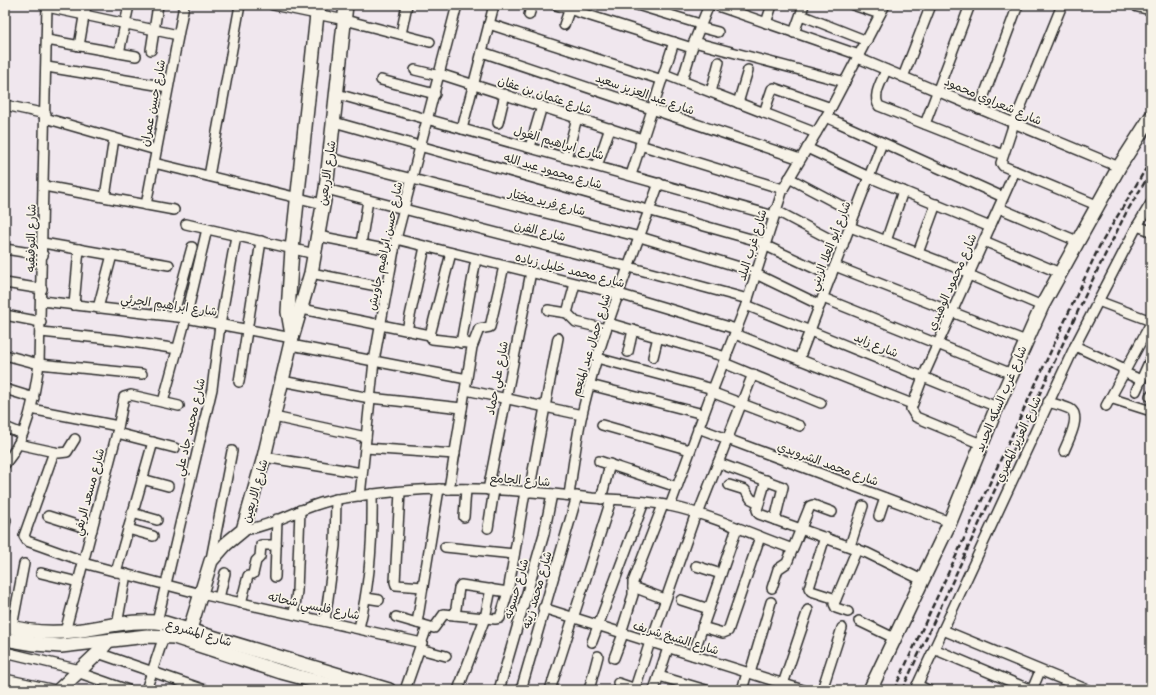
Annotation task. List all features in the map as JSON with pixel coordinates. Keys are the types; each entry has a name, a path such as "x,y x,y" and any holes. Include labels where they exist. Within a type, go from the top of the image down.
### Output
{"street":[{"path":"79,46 86,5"},
{"path":"119,53 129,5"},
{"path":"151,50 158,5"},
{"name":"شارع حسن عمران","path":"146,205 184,5"},
{"path":"209,176 240,5"},
{"path":"273,5 317,10 345,20 430,42"},
{"name":"شارع الاربعين","path":"190,629 211,561 226,544 244,530 311,273 326,190 346,5"},
{"path":"401,34 407,5"},
{"name":"شارع حسن ابراهيم جاويش","path":"360,496 374,361 396,239 440,75 457,5"},
{"path":"462,129 494,5"},
{"path":"529,15 532,5"},
{"path":"556,5 570,7 674,42 693,45 845,82"},
{"path":"637,5 666,9 718,32"},
{"path":"682,82 700,25 709,5"},
{"name":"شارع شعراوي محمود","path":"714,5 739,9 766,23 858,57 1119,167"},
{"path":"766,23 772,5"},
{"path":"794,33 804,5"},
{"path":"853,5 880,14"},
{"name":"شارع غرب البلد","path":"614,658 634,595 633,582 666,505 677,487 703,414 747,302 774,213 783,189 831,108 885,5"},
{"path":"903,77 931,5"},
{"path":"925,124 970,5"},
{"path":"979,108 1018,5"},
{"path":"1062,5 1014,123 1001,164 1099,206"},
{"path":"1138,5 1151,8"},
{"path":"47,6 178,35"},
{"name":"شارع التوفيقيه","path":"5,464 12,456 18,444 31,409 39,364 42,301 47,6"},
{"path":"564,25 570,7"},
{"name":"شارع الاربعين","path":"292,342 288,312 292,249 317,10"},
{"path":"801,15 867,41"},
{"path":"489,24 682,82 816,133"},
{"path":"47,40 136,56"},
{"path":"630,175 674,42"},
{"name":"شارع عبد العزيز سعيد","path":"482,52 800,160"},
{"path":"711,92 719,62"},
{"path":"47,67 168,87"},
{"name":"شارع عثمان بن عفان","path":"414,70 440,75 506,94 610,128 641,142 783,189"},
{"path":"738,103 748,70"},
{"path":"886,70 876,95 876,102 879,106 1003,155"},
{"path":"381,80 435,94"},
{"path":"764,113 772,89 774,88 831,108"},
{"name":"شارع ابراهيم الغول","path":"337,94 566,158 774,213"},
{"path":"498,123 506,94"},
{"path":"5,105 156,150"},
{"path":"530,147 542,106"},
{"path":"826,117 1003,197"},
{"name":"شارع غرب السكه الحديد","path":"870,690 950,522 997,407 1042,306 1077,241 1099,206 1119,167 1151,117"},
{"path":"566,158 577,118"},
{"name":"شارع محمود عبد الله","path":"334,122 765,244 831,276"},
{"path":"597,166 610,128"},
{"path":"105,197 114,138"},
{"name":"شارع أبو العلا الزيني","path":"799,359 882,143"},
{"path":"807,148 869,177 990,227"},
{"name":"شارع فريد مختار","path":"330,158 640,238 756,273 821,302 938,344 1012,374"},
{"path":"154,162 323,204"},
{"name":"شارع محمود الوهيدي","path":"912,404 1015,171"},
{"path":"789,178 855,213"},
{"name":"شارع جمال عبد المنعم","path":"573,496 582,415 597,358 607,326 659,183"},
{"path":"44,186 174,210"},
{"name":"شارع الفرن","path":"326,190 629,267 747,302"},
{"path":"886,241 903,191"},
{"path":"361,244 368,200"},
{"name":"شارع العزيز المصري","path":"916,688 1075,346 1137,226 1151,203"},
{"path":"918,253 936,204"},
{"path":"999,208 1077,241"},
{"path":"774,213 843,246"},
{"path":"186,224 315,254"},
{"path":"1137,226 1151,232"},
{"path":"850,227 918,253 1042,306"},
{"path":"179,406 163,402 186,318 207,229"},
{"name":"شارع محمد جاد علي","path":"157,622 212,389 220,325 236,236"},
{"path":"318,236 394,251"},
{"name":"شارع محمد خليل زياده","path":"396,239 619,294 736,331 799,359 912,404"},
{"path":"240,382 261,241"},
{"path":"984,241 1060,273"},
{"path":"43,244 169,265"},
{"path":"173,316 192,247"},
{"path":"406,330 425,247"},
{"path":"5,249 43,254"},
{"path":"74,305 79,250"},
{"path":"451,253 430,335 432,340 473,344"},
{"path":"98,308 112,255"},
{"path":"461,343 476,259"},
{"path":"449,489 473,344 476,340 478,330 481,328 490,327 504,266"},
{"path":"835,266 1026,341"},
{"name":"شارع علي حماد","path":"488,528 491,490 505,398 531,272"},
{"path":"311,273 388,288"},
{"path":"5,283 42,289"},
{"path":"567,313 575,284"},
{"name":"شارع ابراهيم الجرئي","path":"42,301 186,318 248,330 374,361 467,379"},
{"path":"1098,301 1151,322 1108,402 1151,411"},
{"name":"شارع زايد","path":"747,302 810,331 997,407"},
{"path":"302,309 430,335"},
{"path":"548,310 567,313 576,322 633,330 658,337 725,360 753,374 821,403"},
{"path":"5,315 41,322"},
{"path":"628,352 633,330"},
{"path":"41,332 119,340 178,349"},
{"path":"653,357 658,337"},
{"path":"396,617 427,627 435,628 441,616 444,614 495,619 502,615 508,592 514,554 558,338"},
{"path":"1075,346 1141,380"},
{"path":"5,355 39,364 142,374"},
{"path":"597,358 712,391 741,404 800,426"},
{"path":"1136,391 1151,358"},
{"path":"618,683 637,689 665,599 697,513 753,374"},
{"path":"282,381 370,398 462,408"},
{"path":"590,385 703,414"},
{"path":"5,389 34,398"},
{"path":"466,390 582,415"},
{"name":"شارع مسعد الريفي","path":"65,632 126,395 163,402"},
{"path":"1048,402 1071,410 1074,413 1074,422 1064,451"},
{"path":"912,404 912,413 916,417 982,444"},
{"path":"31,409 118,430 152,442 175,448"},
{"path":"274,418 366,438"},
{"path":"602,425 690,450"},
{"path":"5,427 22,434"},
{"name":"شارع محمد الشرويدي","path":"698,428 950,522"},
{"path":"18,444 54,452 67,452 75,439"},
{"path":"116,572 152,442"},
{"path":"365,448 455,454"},
{"path":"211,561 232,451"},
{"name":"شارع فلبسي شحاته","path":"54,452 24,533 25,538 28,541 83,562 116,572 201,594 359,628 421,646 446,656"},
{"path":"264,457 362,473"},
{"path":"600,461 677,487"},
{"path":"718,463 784,488 775,520"},
{"path":"601,499 610,464"},
{"path":"142,479 168,486"},
{"path":"766,480 757,510 759,514 854,547 922,580"},
{"path":"729,485 745,490 752,499 759,503"},
{"path":"417,624 439,489"},
{"name":"شارع الجامع","path":"244,530 257,528 300,510 336,499 372,494 439,489 466,489 527,492 666,505 697,513 793,549"},
{"path":"464,517 466,489"},
{"path":"400,492 394,582 396,584 423,587"},
{"path":"359,628 366,598 373,538 372,494"},
{"name":"شارع حسونه","path":"499,690 544,534 552,494"},
{"name":"شارع محمد زينه","path":"521,690 573,496"},
{"path":"879,516 885,498"},
{"path":"325,621 335,546 336,499"},
{"path":"550,690 611,500"},
{"path":"592,642 644,502"},
{"path":"772,588 778,569 787,564 810,506 813,505 832,512"},
{"path":"848,612 835,607 836,599 854,547 863,506"},
{"path":"294,614 297,591 300,510"},
{"path":"132,513 157,520"},
{"path":"48,516 92,530"},
{"path":"275,577 277,519"},
{"path":"692,655 737,528"},
{"path":"128,529 153,536"},
{"path":"702,627 723,633 729,630 760,537"},
{"path":"825,537 809,588 811,591 836,599"},
{"path":"241,603 256,560 260,557 261,546 276,545"},
{"path":"445,547 514,554"},
{"path":"9,626 24,564"},
{"path":"696,566 721,574"},
{"path":"41,573 78,582"},
{"path":"219,598 225,573"},
{"path":"117,625 126,574"},
{"path":"454,615 459,588 461,585 508,592"},
{"path":"633,587 665,599"},
{"path":"458,690 485,618 491,589"},
{"path":"366,598 380,600"},
{"path":"680,600 708,609"},
{"path":"742,690 771,602"},
{"name":"شارع الشيخ شريف","path":"543,608 803,690"},
{"path":"783,684 808,610"},
{"name":"شارع المشروع","path":"9,626 44,632 65,632 142,621 157,622 190,629 389,690"},
{"path":"859,621 894,638"},
{"path":"405,690 427,627"},
{"path":"822,690 842,628"},
{"path":"943,630 1088,690"},
{"name":"شارع المشروع","path":"5,638 55,646 147,636 174,637 281,672 348,690"},
{"path":"146,690 164,636"},
{"path":"60,690 98,653 108,641"},
{"path":"654,690 668,648"},
{"path":"934,649 1032,690 1040,671"},
{"path":"5,652 79,671 128,690"},
{"path":"98,653 205,690"},
{"path":"589,690 598,656"},
{"path":"659,676 706,690"},
{"path":"5,679 55,690"},
{"path":"916,688 928,690"}],"railway":[{"path":"894,690 1099,247 1151,160"},
{"path":"902,690 1091,283 1126,213 1151,172"}]}
